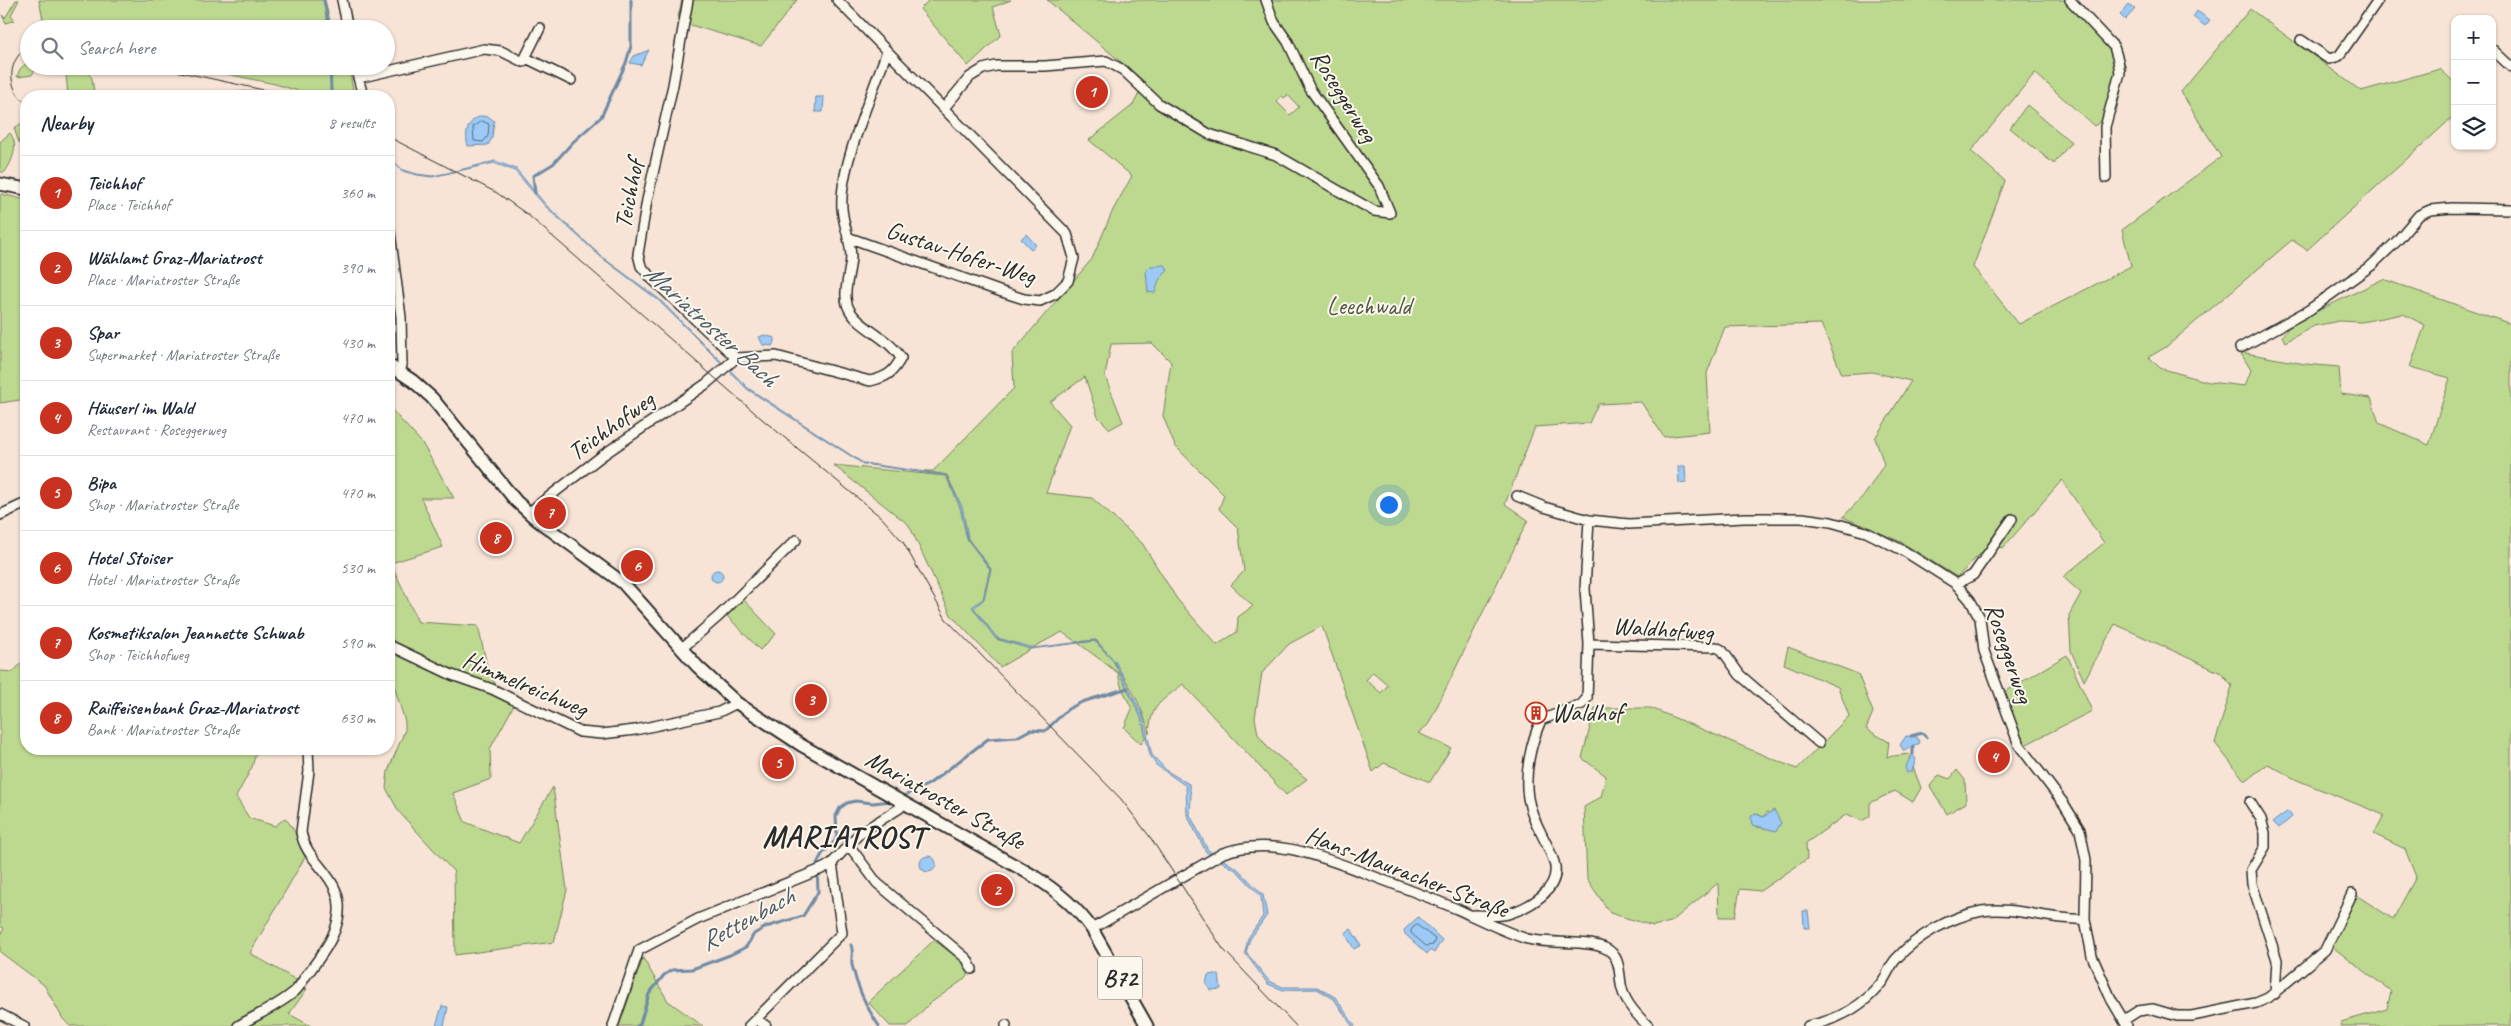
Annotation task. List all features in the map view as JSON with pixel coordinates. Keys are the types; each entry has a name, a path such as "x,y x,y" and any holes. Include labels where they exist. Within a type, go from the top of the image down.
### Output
{"main road":[{"path":"0,184 20,188"},
{"name":"Mariatroster Straße","path":"395,369 432,398 492,474 528,513 623,583 681,649 737,703 801,745 1044,882 1071,904 1092,929 1148,1026"}],"street":[{"path":"342,0 346,20"},
{"name":"Teichhof","path":"688,0 671,94 647,200 638,254 641,266 652,279 734,361"},
{"path":"837,0 944,108"},
{"name":"Roseggerweg","path":"944,108 970,77 983,69 996,66 1045,66 1106,62 1123,70 1159,104 1209,134 1276,155 1374,211 1390,213 1378,186 1310,89 1288,42 1274,22 1266,0"},
{"path":"2070,0 2114,47 2118,60 2120,73 2104,127 2106,178"},
{"path":"2301,40 2330,59 2339,56 2378,0"},
{"path":"522,59 540,28"},
{"path":"395,69 484,49 501,50 571,80"},
{"path":"734,361 776,356 870,382 885,378 894,372 901,358 894,346 849,309 846,295 851,258 850,238 842,208 844,174 888,51"},
{"path":"2496,53 2511,67"},
{"path":"357,75 361,90"},
{"path":"358,78 371,75"},
{"name":"Gustav-Hofer-Weg","path":"850,238 1024,299 1040,300 1055,294 1068,281 1074,258 1067,234 944,108"},
{"path":"2240,348 2309,310 2372,265 2398,241 2419,215 2430,210 2452,208 2511,209"},
{"path":"395,271 401,317 402,365 400,372"},
{"name":"Teichhofweg","path":"528,513 603,455 734,361"},
{"name":"Roseggerweg","path":"1517,496 1544,507 1589,520 1629,524 1782,518 1831,522 1866,532 1904,551 1956,584 1970,600 1980,618 1984,651 2019,746 2064,804 2080,830 2086,860 2085,920 2092,956 2111,999 2126,1023 2138,1011 2153,1009 2177,1016 2192,1016 2256,1003 2275,994 2310,960 2324,950 2352,894"},
{"path":"0,515 20,505"},
{"path":"1956,584 1973,575 2012,519"},
{"name":"Waldhofweg","path":"1471,916 1507,914 1527,907 1545,894 1554,880 1554,864 1534,820 1528,798 1527,773 1535,733 1541,720 1582,704 1587,698 1589,644 1584,588 1589,520"},
{"path":"681,649 719,616 796,540"},
{"name":"Waldhofweg","path":"1589,644 1716,647 1722,650 1740,675 1819,742"},
{"name":"Himmelreichweg","path":"395,648 452,675 492,689 580,732 602,734 635,730 720,712 737,703"},
{"path":"238,1026 296,991 332,938 340,915 339,900 335,888 314,862 302,840 301,832 309,771 308,755"},
{"path":"613,1026 639,950 698,919 828,866 848,844 871,824 900,808 896,799"},
{"path":"2250,802 2261,819 2265,833 2264,847 2251,870 2252,884 2277,960 2278,979 2275,994"},
{"path":"848,844 877,884 968,959 972,969"},
{"name":"Hans-Mauracher-Straße","path":"1092,929 1223,854 1236,849 1255,846 1298,849 1417,892 1525,938 1546,943 1598,945 1612,953 1618,966 1623,991 1634,1011 1648,1026"},
{"path":"749,1026 842,932 828,866"},
{"path":"1808,1026 1836,1018 1861,1003 1883,981 1895,961 1912,944 1938,927 1968,915 2000,910 2085,920"},
{"path":"0,1014 24,1026"},
{"path":"756,1019 766,1026"}],"green space":[{"path":"16,0 19,0 11,15 15,20 6,23 2,15 5,18"},
{"path":"39,0 325,0 330,20 43,20"},
{"path":"682,0 797,0 761,46 677,21"},
{"path":"929,0 1011,0 993,7 1001,35 968,66 920,9"},
{"name":"Leechwald","path":"1047,0 2065,0 2098,34 2117,41 2126,68 2116,112 2094,126 2035,73 1971,151 2005,181 1973,267 2019,324 2131,266 2122,230 2221,157 2181,92 2250,9 2361,91 2440,69 2451,79 2451,119 2307,250 2292,240 2166,347 2149,357 2160,368 2209,382 2245,386 2251,370 2240,352 2305,364 2339,367 2341,394 2371,398 2379,423 2429,445 2450,378 2410,367 2425,325 2403,314 2361,322 2339,321 2314,326 2285,342 2282,336 2291,324 2383,279 2511,324 2511,1026 2340,1026 2341,1022 2387,1009 2391,991 2331,946 2356,895 2393,919 2416,877 2405,849 2374,834 2384,815 2297,780 2268,764 2245,781 2215,743 2232,686 2221,673 2115,624 2084,681 2071,651 2069,615 2081,593 2063,577 2104,543 2062,480 2003,548 1990,544 1957,577 1901,542 1843,517 1866,493 1884,464 1875,438 1911,381 1872,372 1842,374 1821,324 1725,327 1707,373 1710,432 1664,437 1641,402 1598,404 1589,423 1535,427 1505,504 1528,520 1428,725 1418,733 1451,748 1430,782 1384,763 1373,772 1322,626 1289,644 1262,673 1255,718 1258,734 1268,748 1307,779 1286,795 1183,684 1158,704 1152,716 1149,734 1146,721 1135,696 1113,660 1096,640 1076,642 1062,632 1032,648 997,638 980,617 996,639 1031,649 1000,667 951,615 909,525 833,465 946,476 960,507 967,539 990,569 985,590 991,569 968,539 962,507 947,475 924,471 933,471 1014,388 1012,353 1092,259 1113,210 1132,176 1089,140 1133,105 1145,82","holes":["1288,95 1299,107 1290,115 1276,101 1282,96 1284,98","1152,343 1171,362 1163,416 1175,446 1224,495 1219,509 1238,528 1244,571 1231,585 1253,606 1238,617 1237,632 1217,645 1177,599 1142,543 1092,498 1046,493 1070,425 1050,402 1085,377 1098,417 1110,429 1123,422 1105,376 1111,344","1373,672 1388,685 1381,693 1366,680"]},
{"path":"20,69 20,75 32,75 17,77"},
{"path":"66,75 90,75 92,78 94,90 67,90"},
{"path":"232,75 350,75 353,90 296,90"},
{"path":"2027,105 2071,142 2054,164 2010,128"},
{"path":"20,124 20,143 19,143 14,128"},
{"path":"10,133 14,142 14,152 5,172 0,172 0,142"},
{"path":"0,195 20,198 20,400 0,403"},
{"path":"395,414 422,443 454,498 421,498 443,547 395,562"},
{"path":"395,572 418,622 478,626 489,674 500,691 518,698 490,749 491,779 453,793 465,822 519,843 553,787 567,890 554,942 455,955 454,872 399,812 386,788 388,771 405,730 405,722 395,689"},
{"path":"743,599 776,634 760,650 726,615"},
{"path":"1095,641 1114,662 1141,717 1146,736 1141,744 1124,728 1132,709 1121,686 1118,673 1078,643"},
{"path":"1788,647 1858,674 1873,712 1866,729 1889,742 1887,757 1908,754 1921,788 1913,802 1895,791 1870,803 1870,816 1862,821 1847,814 1806,843 1807,859 1760,891 1740,889 1735,917 1719,917 1718,883 1671,922 1653,926 1610,913 1587,879 1584,807 1601,797 1606,776 1582,758 1595,708 1651,708 1797,769 1849,716 1838,687 1784,664","holes":["1767,812 1778,819 1770,829 1757,827 1752,815 1756,813 1763,817"]},
{"path":"2067,655 2092,711 2025,745 2004,692"},
{"path":"20,664 20,755 255,755 252,767 236,797 249,818 275,826 285,818 294,832 305,857 250,953 296,980 307,989 289,1014 311,1026 70,1026 63,1019 44,985 0,952 0,936 4,928 0,926 0,671 13,672"},
{"path":"1957,770 1965,780 1966,803 1947,814 1930,786 1939,775 1950,779"},
{"path":"934,940 972,969 963,980 929,1004 908,1026 890,1026 868,1002"},
{"path":"643,958 668,1001 703,1026 619,1026"}],"water":[{"path":"2129,4 2135,9 2125,20 2120,15"},
{"path":"2197,11 2210,20 2205,26 2193,17"},
{"path":"649,50 641,65 630,63 634,56"},
{"path":"816,97 824,97 823,112 815,112"},
{"path":"482,116 489,117 494,121 492,138 488,145 468,146 468,127 473,120"},
{"path":"495,161 516,169 546,205 602,257 659,299 748,388 863,463 946,475 962,507 968,539 991,569 984,599 974,608 997,638 1034,648 1095,640 1115,661 1143,716 1152,755 1167,771 1189,784 1191,796 1190,815 1208,850 1238,869 1263,895 1267,915 1250,939 1246,952 1269,981 1283,987 1317,987 1335,997 1355,1026 1352,1026 1334,999 1317,989 1283,990 1268,984 1245,953 1248,938 1263,916 1261,897 1237,871 1206,852 1187,815 1186,786 1156,765 1150,755 1141,717 1114,662 1095,641 1031,649 996,639 972,607 983,599 990,569 967,539 960,507 946,476 863,464 747,389 658,300 602,258 545,206 515,171 494,163 432,177 417,175 402,171 395,163 403,170 432,176"},
{"path":"1026,234 1036,245 1031,249 1021,239"},
{"path":"1165,265 1168,270 1159,280 1155,293 1148,292 1146,271 1151,266"},
{"path":"764,335 775,338 772,346 763,345 759,337"},
{"path":"1678,466 1685,466 1686,482 1679,483"},
{"path":"717,570 723,576 717,582 711,576"},
{"path":"1906,736 1917,737 1920,743 1904,751 1900,745"},
{"path":"1912,754 1916,759 1912,771 1907,773 1905,768"},
{"path":"1774,810 1781,823 1776,831 1752,825 1751,817 1755,813 1763,817"},
{"path":"2288,811 2292,817 2279,828 2273,822"},
{"path":"925,856 931,856 936,861 934,870 925,872 920,867 920,861"},
{"path":"1803,911 1808,911 1810,928 1804,928"},
{"path":"1418,917 1442,940 1434,953 1430,950 1427,954 1405,934 1404,930"},
{"path":"1351,929 1361,945 1354,949 1345,933"},
{"path":"1208,975 1219,975 1221,989 1210,990 1206,983"},
{"path":"442,1006 448,1007 444,1026 436,1026"}],"waterway":[{"path":"324,0 327,20"},
{"path":"535,193 533,176 553,164 573,142 601,117 626,63 631,46 631,0"},
{"path":"330,75 331,90"},
{"name":"Rettenbach","path":"902,797 929,784 988,739 1017,737 1030,730 1045,731 1068,709 1082,702 1128,688"},
{"path":"1911,736 1922,733 1926,737"},
{"path":"1913,747 1913,754"},
{"name":"Rettenbach","path":"637,1026 640,1024 649,994 664,975 672,970 692,969 730,955 746,947 754,934 766,927 803,916 818,892 817,864 822,854 835,841 837,834 836,816 840,808 847,803 855,801 873,803 891,801"},
{"path":"851,945 852,965 856,981 870,1012 879,1026"}],"tram line":[{"path":"20,54 13,66 12,82 20,98"},
{"path":"194,75 263,90"},
{"path":"395,140 497,193 528,215 762,419 882,518 903,542 946,619 1121,799 1150,837 1223,949 1296,1026"}],"place":[{"name":"Teichhof","path":"1092,92"},
{"name":"Kosmetiksalon Jeannette Schwab","path":"550,513"},
{"name":"Raiffeisenbank Graz-Mariatrost","path":"496,538"},
{"name":"Hotel Stoiser","path":"637,566"},
{"name":"Spar","path":"811,700"},
{"name":"Waldhof","path":"1536,713"},
{"name":"Häuserl im Wald","path":"1994,757"},
{"name":"Bipa","path":"778,763"},
{"name":"Wählamt Graz-Mariatrost","path":"997,890"}],"district":[{"name":"MARIATROST","path":"844,837"}],"water label":[{"name":"Mariatroster Bach","path":"711,325"}]}
